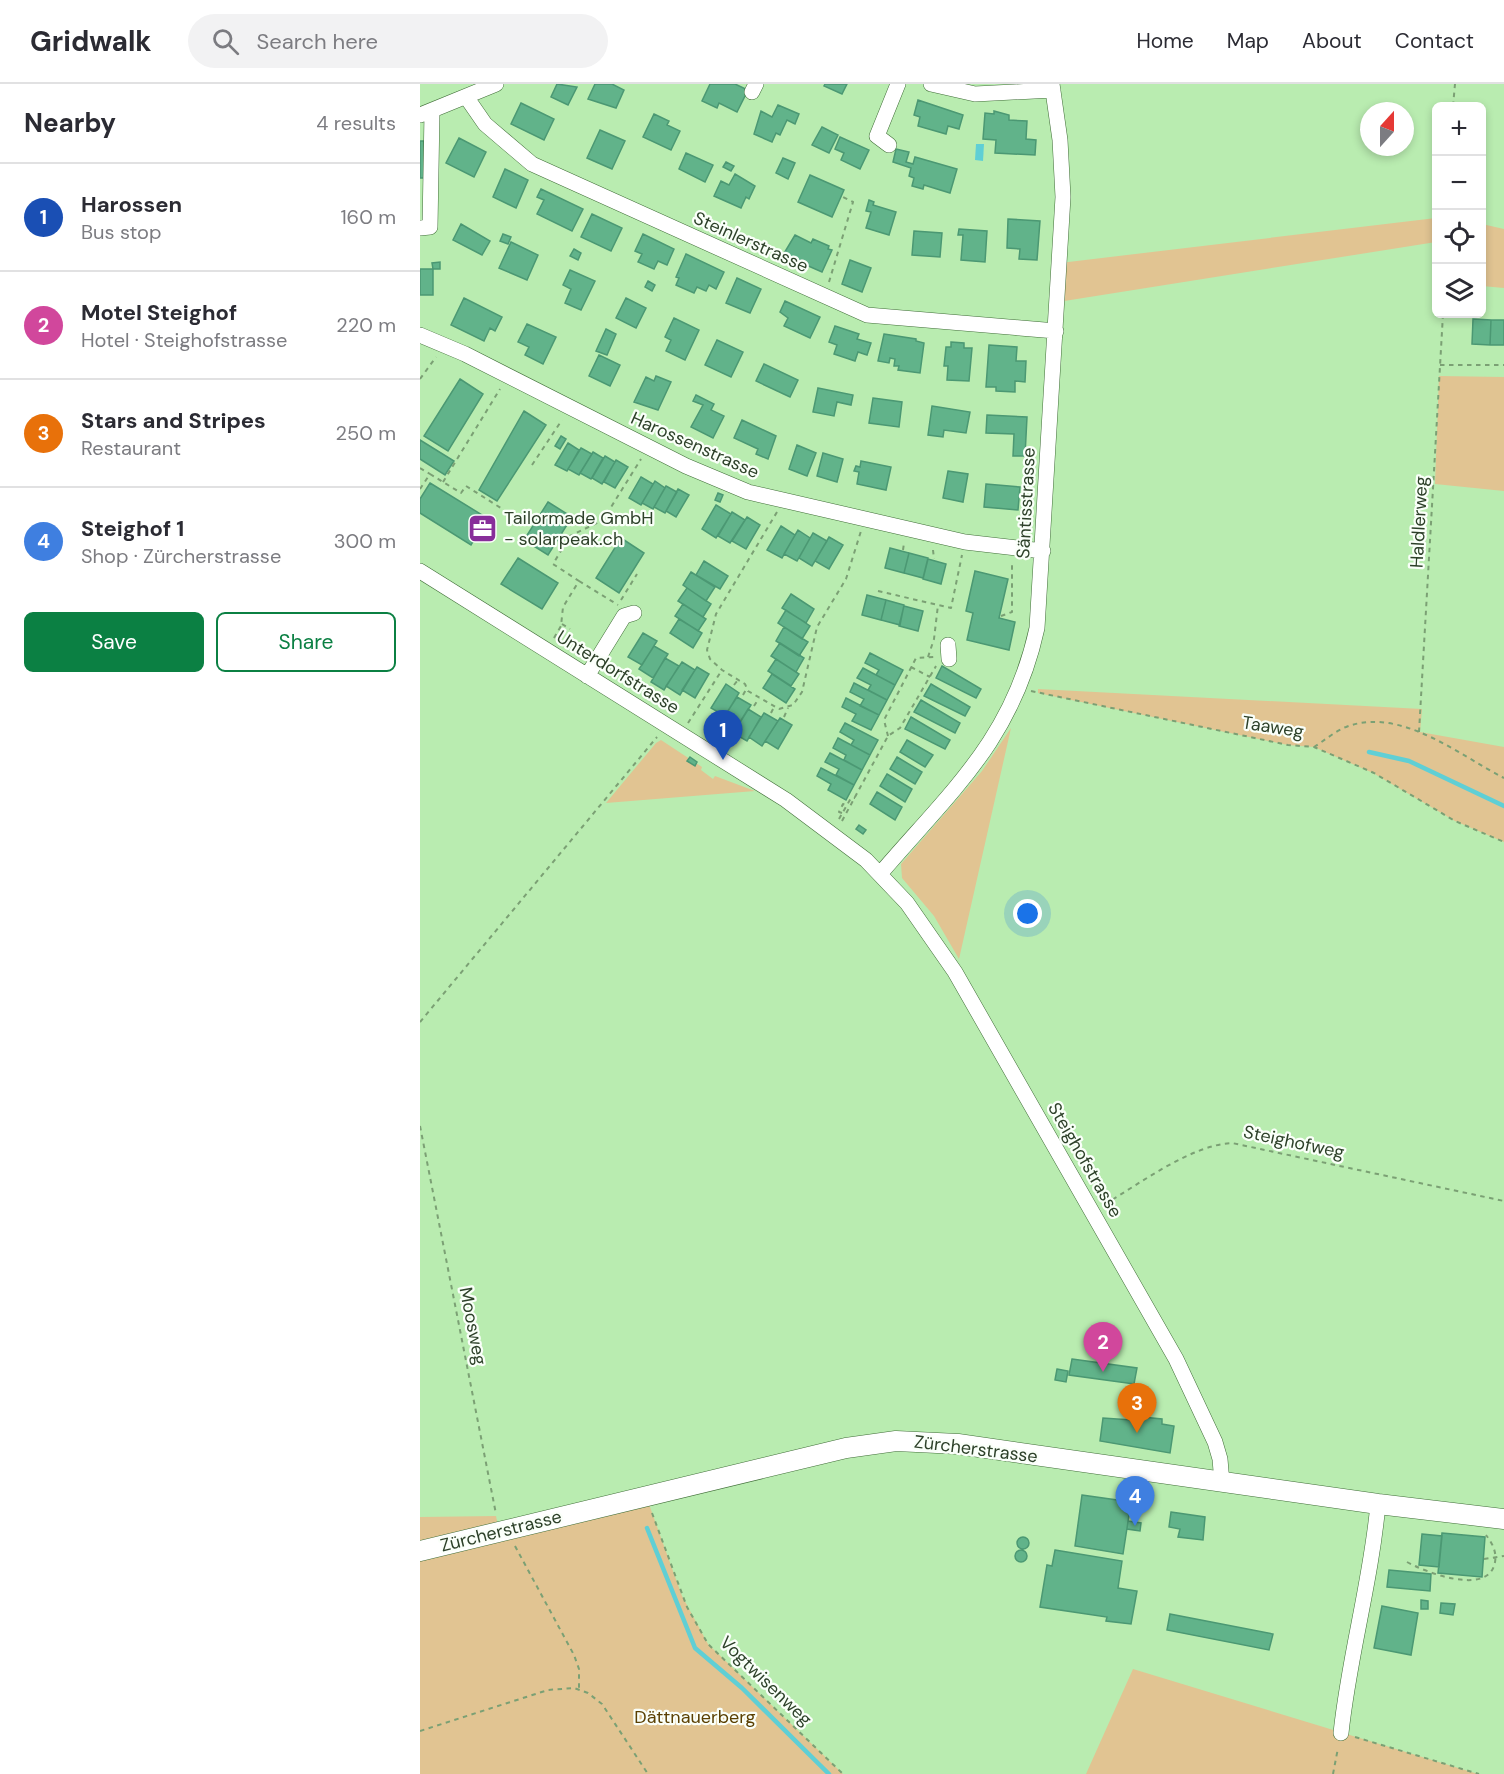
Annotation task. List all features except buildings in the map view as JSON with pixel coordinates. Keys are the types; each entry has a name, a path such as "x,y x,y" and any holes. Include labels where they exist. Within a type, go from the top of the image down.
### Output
{"main road":[{"name":"Zürcherstrasse","path":"420,1551 846,1448 896,1441 947,1443 1222,1483 1504,1519"}],"street":[{"path":"420,228 430,227 426,114 496,84"},
{"path":"889,145 877,136 898,84"},
{"path":"931,84 975,94 1052,87"},
{"name":"Säntisstrasse","path":"880,874 980,758 1005,721 1020,688 1037,628 1064,197 1060,140 1052,87"},
{"name":"Steinlerstrasse","path":"467,98 485,124 532,164 867,315 1056,331"},
{"name":"Harossenstrasse","path":"420,335 443,344 712,478 768,498 965,542 1043,551"},
{"name":"Unterdorfstrasse","path":"420,571 786,800 851,847 880,874"},
{"path":"587,676 626,611"},
{"name":"Steighofstrasse","path":"880,874 923,923 955,972 1092,1212 1195,1397 1216,1448 1222,1483"},
{"path":"1341,1732 1345,1699 1372,1558 1378,1504"}],"path":[{"path":"1453,102 1455,84"},
{"path":"826,290 853,202 841,196"},
{"name":"Haldlerweg","path":"1419,732 1443,318"},
{"path":"420,379 428,371 443,344"},
{"path":"1440,365 1504,365"},
{"path":"442,482 508,376"},
{"path":"532,465 570,407"},
{"path":"637,574 618,605 553,564 570,536 603,520 648,447"},
{"path":"420,468 461,493 466,486 504,510"},
{"path":"420,489 430,474"},
{"path":"779,509 714,618 707,644 707,655 759,698 774,707 788,708"},
{"path":"784,717 788,708 796,702 802,692 816,631 846,579 862,528"},
{"path":"878,591 951,608 965,542"},
{"path":"933,544 934,559"},
{"path":"1001,616 1012,612 1012,557"},
{"path":"546,651 561,624 562,607 579,581"},
{"path":"928,657 934,639 938,605"},
{"path":"561,624 570,629"},
{"path":"842,821 888,736 900,728 943,657 916,658 884,720 888,736"},
{"path":"911,667 930,677"},
{"path":"687,726 723,670"},
{"path":"734,685 738,680"},
{"path":"743,694 747,688"},
{"name":"Taaweg","path":"1020,688 1288,746 1314,747 1374,773 1455,821 1504,842"},
{"path":"754,706 759,698"},
{"path":"771,713 774,707"},
{"path":"1314,747 1345,727 1372,721 1419,732 1504,778"},
{"path":"420,1022 666,725"},
{"path":"839,819 850,798 855,798"},
{"name":"Moosweg","path":"420,1126 503,1530 574,1655 579,1669 579,1689"},
{"name":"Steighofweg","path":"1092,1212 1197,1151 1232,1143 1504,1201"},
{"name":"Vogtwisenweg","path":"646,1496 682,1596 708,1644 843,1774"},
{"path":"1407,1562 1439,1575 1476,1580 1491,1572 1495,1559 1492,1545"},
{"path":"1484,1559 1504,1556"},
{"path":"420,1731 548,1690 579,1689 596,1698 606,1708 648,1774"},
{"path":"1333,1774 1341,1732 1479,1774"}],"green space":[{"path":"1432,218 1432,243 1058,302 1060,263"},
{"path":"1486,225 1504,229 1504,288 1486,286"},
{"path":"1439,376 1504,377 1504,491 1435,484"},
{"path":"1038,689 1422,709 1420,732 1504,747 1504,842 1455,821 1373,773 1314,747 1288,745 1038,693"},
{"path":"1011,728 959,959 934,916 902,878 901,864 982,771"},
{"path":"661,740 702,767 701,770 713,779 715,776 755,791 606,803"},
{"name":"Dättnauerberg","path":"646,1496 682,1596 708,1644 843,1774 420,1774 420,1517 496,1516 499,1531"},
{"path":"1133,1669 1478,1774 1086,1774"}],"water":[{"path":"976,144 984,144 983,161 975,160"}],"waterway":[{"path":"1369,752 1409,761 1504,806"},
{"path":"647,1528 695,1648 742,1688 829,1774"}],"place":[{"name":"Tailormade GmbH - solarpeak.ch","path":"483,528"},
{"name":"Harossen","path":"723,760"},
{"name":"Motel Steighof","path":"1103,1372"},
{"name":"Stars and Stripes","path":"1137,1433"},
{"name":"Steighof 1","path":"1135,1526"}]}
